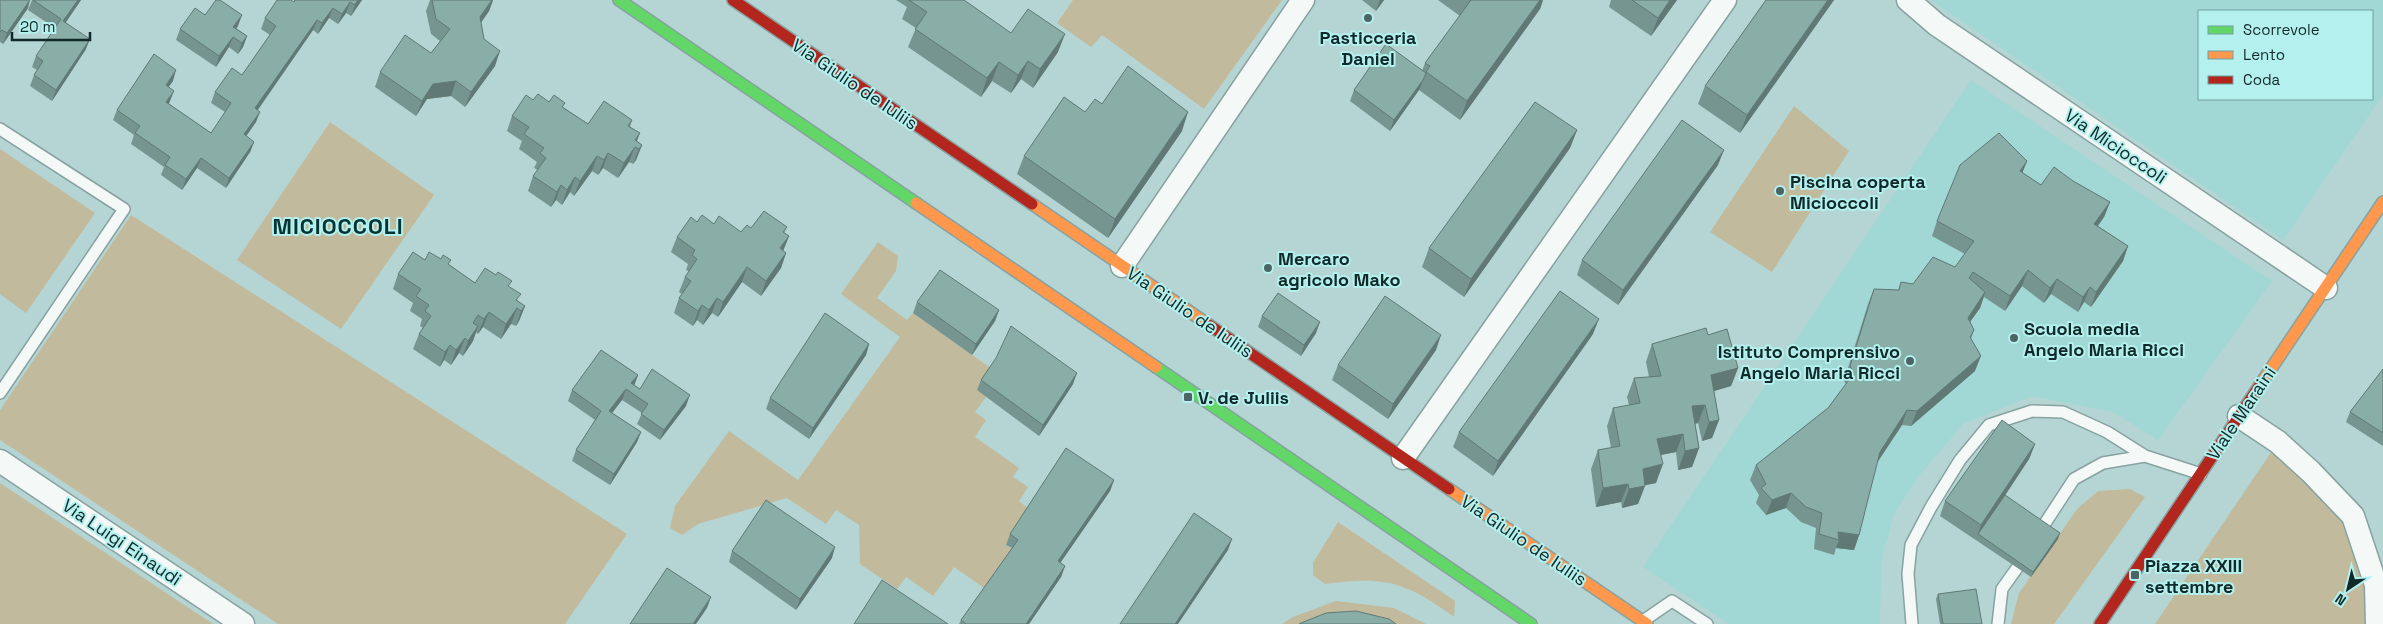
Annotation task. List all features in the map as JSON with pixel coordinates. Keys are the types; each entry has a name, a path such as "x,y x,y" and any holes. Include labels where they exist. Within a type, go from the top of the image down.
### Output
{"main road":[{"path":"620,0 1531,624"},
{"name":"Via Giulio de Iuliis","path":"733,0 1645,623"},
{"name":"Viale Maraini","path":"2100,624 2383,202"}],"street":[{"path":"1122,266 1303,0"},
{"path":"1403,458 1725,0"},
{"name":"Via Micioccoli","path":"1908,0 1937,25 2326,288"},
{"path":"2239,416 2278,442 2311,472 2353,516 2376,585 2377,624"},
{"name":"Via Luigi Einaudi","path":"0,460 243,624"}],"lane":[{"path":"0,129 124,210 0,393"},
{"path":"1912,624 1908,574 1912,544 1931,506 1960,460 1989,425 2032,411 2063,412 2107,432 2146,456 2201,474"},
{"path":"2042,528 2074,479 2103,463 2146,456"},
{"path":"1998,624 2002,589 2017,568"},
{"path":"1645,623 1672,601 1708,624"}],"shaded area":[{"path":"1073,0 1282,0 1204,109 1102,35 1091,47 1057,23"},
{"path":"1931,0 2383,0 2383,95 2283,240"},
{"name":"Scuola media Angelo Maria Ricci","path":"1971,80 2272,281 2158,440 2113,412 2032,396 1963,424 1918,477 1893,516 1881,565 1880,624 1729,624 1643,567"},
{"name":"Piscina coperta Micioccoli","path":"1794,106 1849,151 1772,272 1710,232"},
{"path":"330,122 434,195 341,329 237,260"},
{"path":"0,149 95,213 26,313 0,294"},
{"path":"131,215 627,534 565,624 278,624 0,440 0,410"},
{"path":"878,242 898,256 896,271 877,298 907,320 913,313 992,369 986,397 975,412 986,420 975,437 1019,468 1013,477 1028,487 1019,501 1030,510 1006,545 1014,550 987,590 954,567 933,596 906,577 897,589 860,564 859,525 836,510 826,524 787,498 698,524 682,535 670,528 675,506 729,431 798,480 900,337 841,294"},
{"path":"2278,442 2353,516 2377,624 2155,624"},
{"path":"0,483 213,624 0,624"},
{"path":"2130,489 2145,497 2054,624 2011,624 2019,593 2077,509 2098,491"},
{"path":"1338,522 1455,601 1454,617 1421,596 1393,584 1379,581 1363,581 1325,584 1313,575 1313,563"},
{"path":"1336,601 1394,608 1426,624 1282,624 1293,617"}],"building":[{"path":"0,0 30,0 7,33 2,30 0,32"},
{"path":"33,0 78,0 63,21 90,39 56,90 34,75 43,61 36,56 61,19"},
{"path":"216,0 220,0 242,15 233,27 247,36 242,43 233,37 219,56 180,29 195,8 205,15"},
{"path":"277,0 291,0 294,2 295,0 358,0 355,5 350,2 342,14 333,8 322,23 317,20 255,108 260,112 244,134 254,142 229,178 201,158 186,179 165,165 170,157 135,133 140,126 117,110 154,54 176,70 166,85 174,91 166,102 211,133 231,103 215,92 232,68 242,75 276,26 265,18"},
{"path":"432,0 492,0 480,17 484,39 500,51 471,92 456,81 433,84 422,101 380,72 405,35 431,53 450,29 436,19"},
{"path":"909,0 964,0 1011,33 1028,9 1065,34 1040,69 1028,61 1018,75 999,62 987,78 915,29 927,12"},
{"path":"1471,0 1540,0 1467,101 1426,72 1430,66 1425,63"},
{"path":"1632,0 1670,0 1658,18"},
{"path":"1766,0 1828,0 1747,115 1705,86"},
{"path":"1386,44 1426,73 1394,120 1354,90"},
{"path":"1128,66 1188,112 1115,219 1024,156 1064,97 1085,112 1095,99 1102,104"},
{"path":"538,94 549,102 554,95 565,103 562,107 588,124 604,101 632,120 628,126 640,133 635,140 642,145 639,149 635,147 624,163 608,153 604,160 597,156 580,181 575,177 567,190 561,185 557,192 533,176 546,158 540,153 544,148 524,134 529,127 512,116 526,95 533,100"},
{"path":"1535,102 1577,130 1471,279 1429,248"},
{"path":"1682,120 1724,150 1623,290 1582,260"},
{"name":"Istituto Comprensivo Angelo Maria Ricci","path":"1999,133 2027,161 2020,171 2041,185 2054,167 2073,181 2110,202 2094,224 2128,246 2096,292 2090,287 2083,297 2057,279 2050,288 2028,270 2010,296 1973,272 1969,278 1985,292 1968,318 1974,330 1970,337 1981,356 1917,411 1907,410 1880,452 1859,535 1838,532 1839,540 1819,534 1822,513 1806,507 1791,493 1772,500 1761,488 1766,484 1756,465 1828,408 1854,373 1850,366 1874,289 1899,290 1901,282 1913,284 1933,257 1955,267 1974,241 1937,221 1960,165"},
{"path":"764,211 787,227 783,232 789,236 780,248 786,253 766,281 747,267 723,302 717,298 709,310 702,305 698,311 679,298 691,281 685,277 697,259 692,255 695,250 677,237 691,217 697,222 702,215 714,224 719,216 741,232 747,225 751,228"},
{"path":"413,252 425,260 429,252 441,259 443,255 451,260 448,264 475,283 485,268 496,275 498,272 512,281 508,286 521,294 516,300 525,306 521,311 517,308 506,324 489,312 484,319 478,315 473,323 478,326 468,341 465,338 456,350 450,345 445,352 419,334 431,316 425,311 429,305 416,296 421,289 398,274"},
{"path":"940,270 999,310 976,344 917,302"},
{"path":"1560,291 1599,319 1498,461 1459,432"},
{"path":"1278,293 1320,322 1304,345 1262,316"},
{"path":"1385,296 1441,335 1393,404 1338,365"},
{"path":"825,313 869,344 813,428 770,398"},
{"path":"1011,326 1077,373 1043,425 981,380 996,358"},
{"path":"1706,328 1708,335 1727,329 1738,368 1711,375 1719,420 1709,422 1705,405 1692,406 1699,448 1685,451 1683,434 1657,439 1663,464 1643,469 1645,486 1629,489 1628,484 1603,488 1598,450 1620,446 1613,408 1640,403 1634,378 1661,376 1652,344"},
{"path":"601,350 638,375 631,383 640,389 652,369 690,395 664,430 641,414 648,404 626,389 609,411 641,432 614,474 576,450 601,411 572,390"},
{"path":"2383,369 2383,433 2350,412"},
{"path":"2002,420 2035,444 1981,525 1945,501"},
{"path":"1066,448 1114,480 1058,561 1065,566 1026,624 966,624 961,620 1018,540 1010,534"},
{"path":"2005,495 2060,533 2033,572 1978,534"},
{"path":"766,500 835,547 800,599 732,551"},
{"path":"1194,513 1232,539 1175,624 1120,624"},
{"path":"667,568 711,597 693,624 630,624"},
{"path":"882,580 948,624 854,624"},
{"path":"1976,589 1982,624 1943,624 1938,594"},
{"path":"1356,611 1389,619 1396,624 1299,624 1326,613"}],"traffic: fast":[{"path":"619,0 916,203"},
{"path":"1156,367 1531,624"}],"traffic: slow":[{"path":"2260,385 2383,202"},
{"path":"916,203 1156,367"},
{"path":"1032,204 1209,325"},
{"path":"1449,489 1647,624"}],"traffic: jam":[{"path":"733,0 1032,204"},
{"path":"1209,325 1449,489"},
{"path":"2100,624 2260,385"}],"place":[{"name":"Pasticceria Daniel","path":"1368,18"},
{"name":"Piscina coperta Micioccoli","path":"1780,191"},
{"name":"Mercaro agricolo Mako","path":"1268,268"},
{"name":"Scuola media Angelo Maria Ricci","path":"2014,338"},
{"name":"Istituto Comprensivo Angelo Maria Ricci","path":"1910,361"},
{"name":"V. de Juliis","path":"1188,397"},
{"name":"Piazza XXIII settembre","path":"2135,575"}],"district":[{"name":"MICIOCCOLI","path":"338,226"}]}
